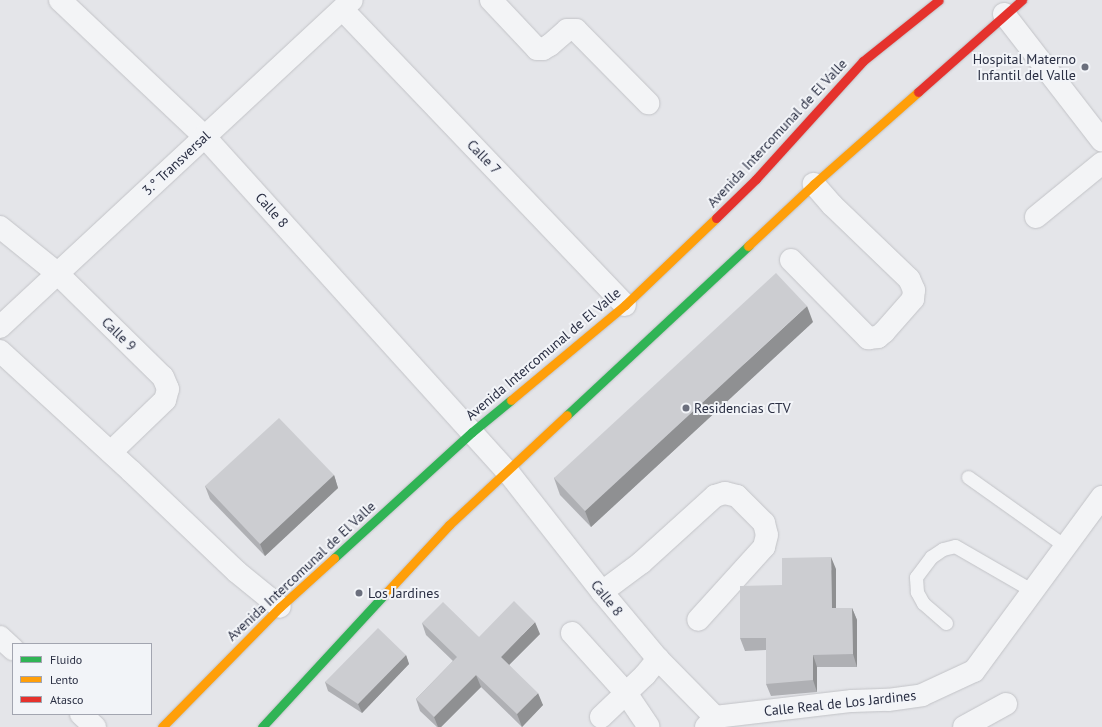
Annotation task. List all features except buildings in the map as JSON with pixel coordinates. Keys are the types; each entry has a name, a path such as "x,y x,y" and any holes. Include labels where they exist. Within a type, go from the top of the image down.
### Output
{"main road":[{"name":"Avenida Intercomunal de El Valle","path":"162,727 280,608 472,432 626,305 756,179 863,61 938,0"},
{"path":"262,727 449,525 508,472 814,184 1004,14 1022,0"}],"street":[{"name":"Calle 8","path":"60,0 204,136 472,432 508,472 602,592 711,722"},
{"path":"491,0 537,49 543,49 550,45 567,30 576,30 648,103"},
{"name":"3.° Transversal","path":"0,327 204,136 348,5"},
{"name":"Calle 7","path":"348,5 626,305"},
{"path":"1004,14 1102,141"},
{"path":"1036,217 1102,163"},
{"path":"791,260 868,338 878,337 884,332 913,299 914,290 909,278 832,205 814,184"},
{"name":"Calle 9","path":"0,227 56,273 163,377 168,389 165,400 111,452"},
{"path":"0,351 111,452 237,572 280,608"},
{"path":"602,592 641,563 715,496 725,493 737,496 764,523 767,535 764,547 698,620"},
{"name":"Calle Real de Los Jardines","path":"711,722 852,701 888,700 922,695 974,671 1102,496"},
{"path":"572,633 626,693 648,726"},
{"path":"601,717 645,675 658,658"},
{"path":"964,727 1006,704"},
{"path":"82,715 95,727"}],"lane":[{"path":"968,477 1065,546"},
{"path":"946,623 923,603 917,592 916,576 931,557 943,549 955,546 1033,591"}],"traffic: fast":[{"path":"567,415 748,246"},
{"path":"334,558 472,432 511,400"},
{"path":"262,727 384,595"}],"traffic: slow":[{"path":"748,246 814,184 918,92"},
{"path":"511,400 625,305 716,218"},
{"path":"384,595 449,525 567,415"},
{"path":"162,727 280,607 334,558"}],"traffic: jam":[{"path":"716,218 756,179 863,61 939,0"},
{"path":"918,92 1022,0"}],"place":[{"name":"Hospital Materno Infantil del Valle","path":"1085,67"},
{"name":"Residencias CTV","path":"686,408"},
{"name":"Los Jardines","path":"359,593"}]}
